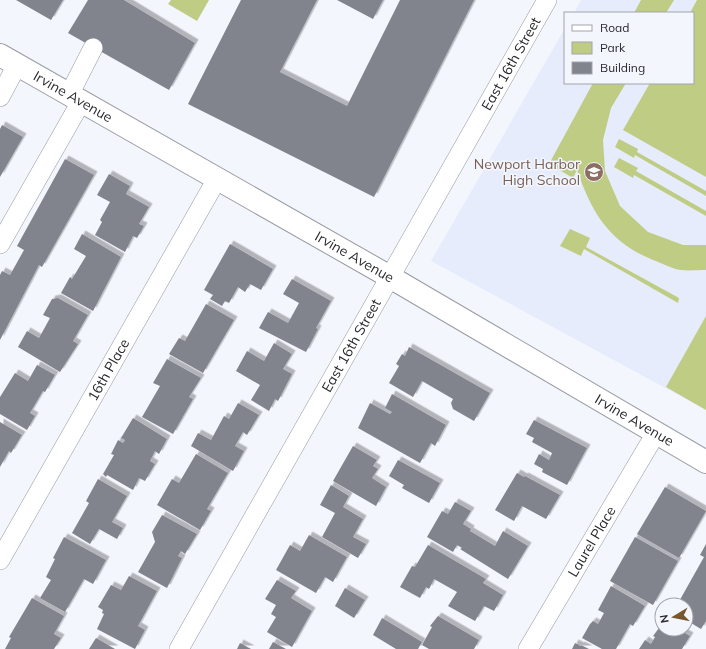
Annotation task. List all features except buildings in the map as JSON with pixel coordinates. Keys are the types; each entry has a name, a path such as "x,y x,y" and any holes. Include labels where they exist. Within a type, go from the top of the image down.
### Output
{"main road":[{"name":"Irvine Avenue","path":"8,60 390,277 706,462"}],"street":[{"name":"East 16th Street","path":"179,649 548,0"},
{"path":"0,244 75,98 93,48"},
{"path":"0,98 8,60"},
{"name":"16th Place","path":"0,560 217,179"},
{"name":"Laurel Place","path":"528,649 656,433"}],"shaded area":[{"name":"Newport Harbor High School","path":"581,0 706,0 706,410 431,261 564,30 564,84 694,84 694,12 575,12"}],"green space":[{"path":"171,0 209,0 197,21 168,4"},
{"path":"641,0 674,0 667,12 635,12"},
{"path":"697,0 706,0 706,177 623,130 649,84 694,84 694,12 691,12"},
{"path":"592,84 625,84 611,108 603,140 605,171 620,206 648,232 683,245 706,245 706,270 684,270 674,268 638,253 614,235 604,224 589,200 577,170 573,178 549,164"},
{"path":"619,139 638,149 637,152 706,191 706,196 635,155 634,158 615,147"},
{"path":"619,158 638,168 636,171 706,211 706,216 634,175 633,178 614,167"},
{"path":"570,229 590,238 586,247 679,298 678,303 584,249 581,256 560,246"},
{"path":"706,316 706,410 666,387"}],"place":[{"name":"Newport Harbor High School","path":"594,172"}]}
